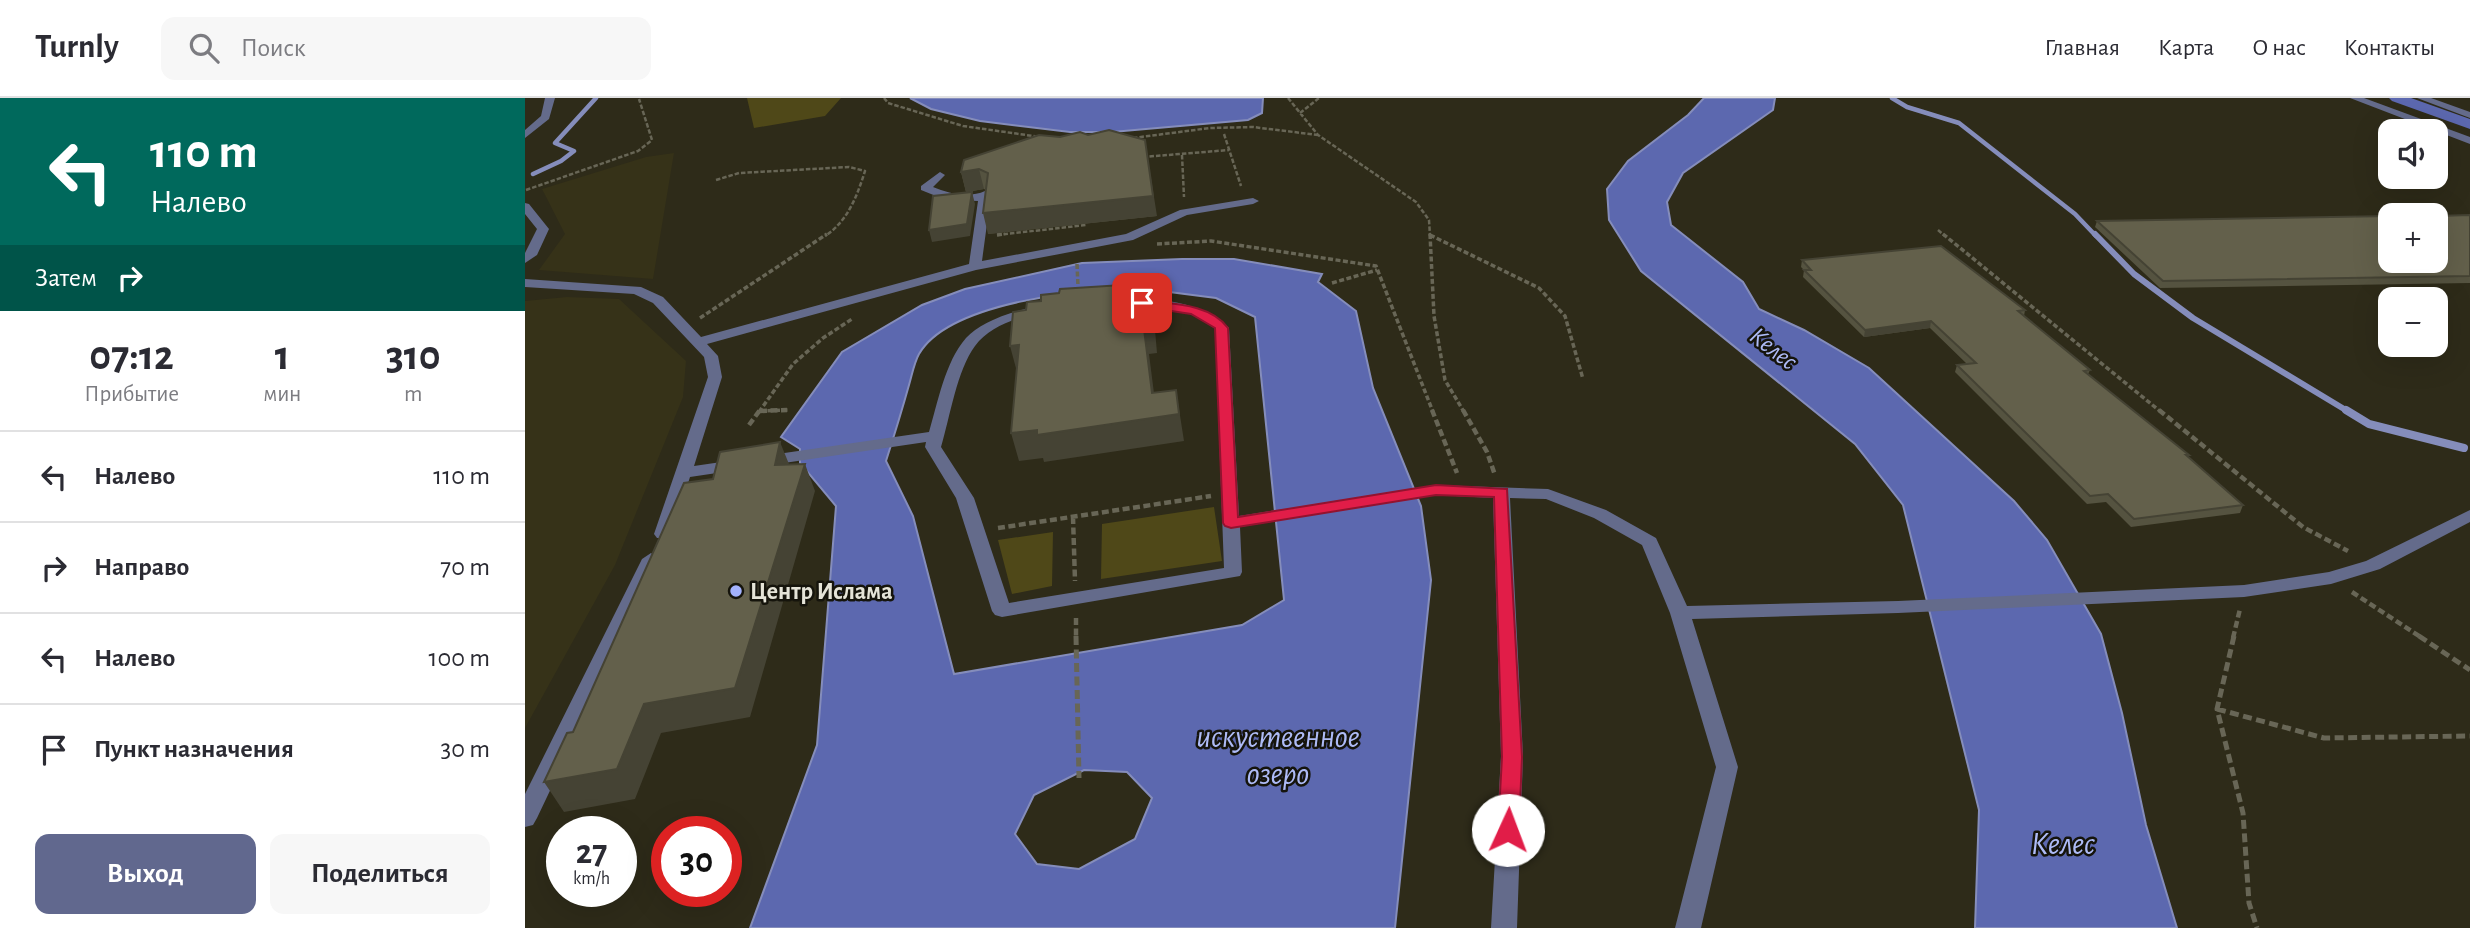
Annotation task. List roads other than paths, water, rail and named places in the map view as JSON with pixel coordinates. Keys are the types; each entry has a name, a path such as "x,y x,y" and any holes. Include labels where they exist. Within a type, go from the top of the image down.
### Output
{"street":[{"path":"525,135 546,117 550,98"},
{"path":"2355,98 2470,141"},
{"path":"2422,98 2470,115"},
{"path":"940,175 925,188 946,197 984,196 975,266"},
{"path":"697,342 975,266 1129,237 1184,212 1249,201"},
{"path":"525,206 543,229 533,252 525,259"},
{"path":"525,283 636,290 658,300 711,356 715,377 665,531 525,818"},
{"path":"1095,302 1168,306 1194,311 1218,323 1222,328 1233,572 1002,611 965,498 933,447 936,436 962,356 971,341 988,329 1013,318 1095,302"},
{"path":"683,473 936,436"},
{"path":"1231,523 1436,490 1548,494 1600,514 1650,542 1680,613 1727,767 1688,928"},
{"path":"1501,493 1512,757 1504,928"},
{"path":"1680,613 1898,607 2245,591 2331,578 2373,565 2470,516"}],"water":[{"path":"910,98 1263,98 1262,113 1248,120 1112,132 1070,132 980,121 931,109"},
{"name":"Келес","path":"1704,98 1775,98 1773,110 1683,173 1667,202 1671,225 1743,282 1759,309 1804,330 1869,368 2014,501 2047,540 2101,634 2122,713 2146,825 2177,928 1975,928 1979,810 1903,505 1855,444 1641,271 1609,220 1607,189 1628,161 1688,115"},
{"name":"искуственное озеро","path":"1234,259 1322,274 1318,282 1356,311 1373,388 1421,506 1431,580 1395,928 750,928 817,745 836,506 800,463 800,449 781,437 842,352 922,305 965,289 1082,263","holes":["1138,288 1216,298 1255,317 1284,600 1242,625 954,674 913,516 886,461 917,358 935,336 958,322 987,311 1052,296","1084,770 1127,772 1152,798 1135,839 1079,869 1037,864 1015,834 1034,795"]}],"waterway":[{"path":"533,174 561,161 574,151 555,143 596,98"},
{"path":"1892,98 1907,107 1959,123 2075,214 2096,236"},
{"path":"2397,98 2470,124"},
{"path":"2095,234 2134,274 2193,318 2349,412"},
{"path":"2346,410 2369,424 2464,448"}],"place":[{"name":"Центр Ислама","path":"736,591"}]}
